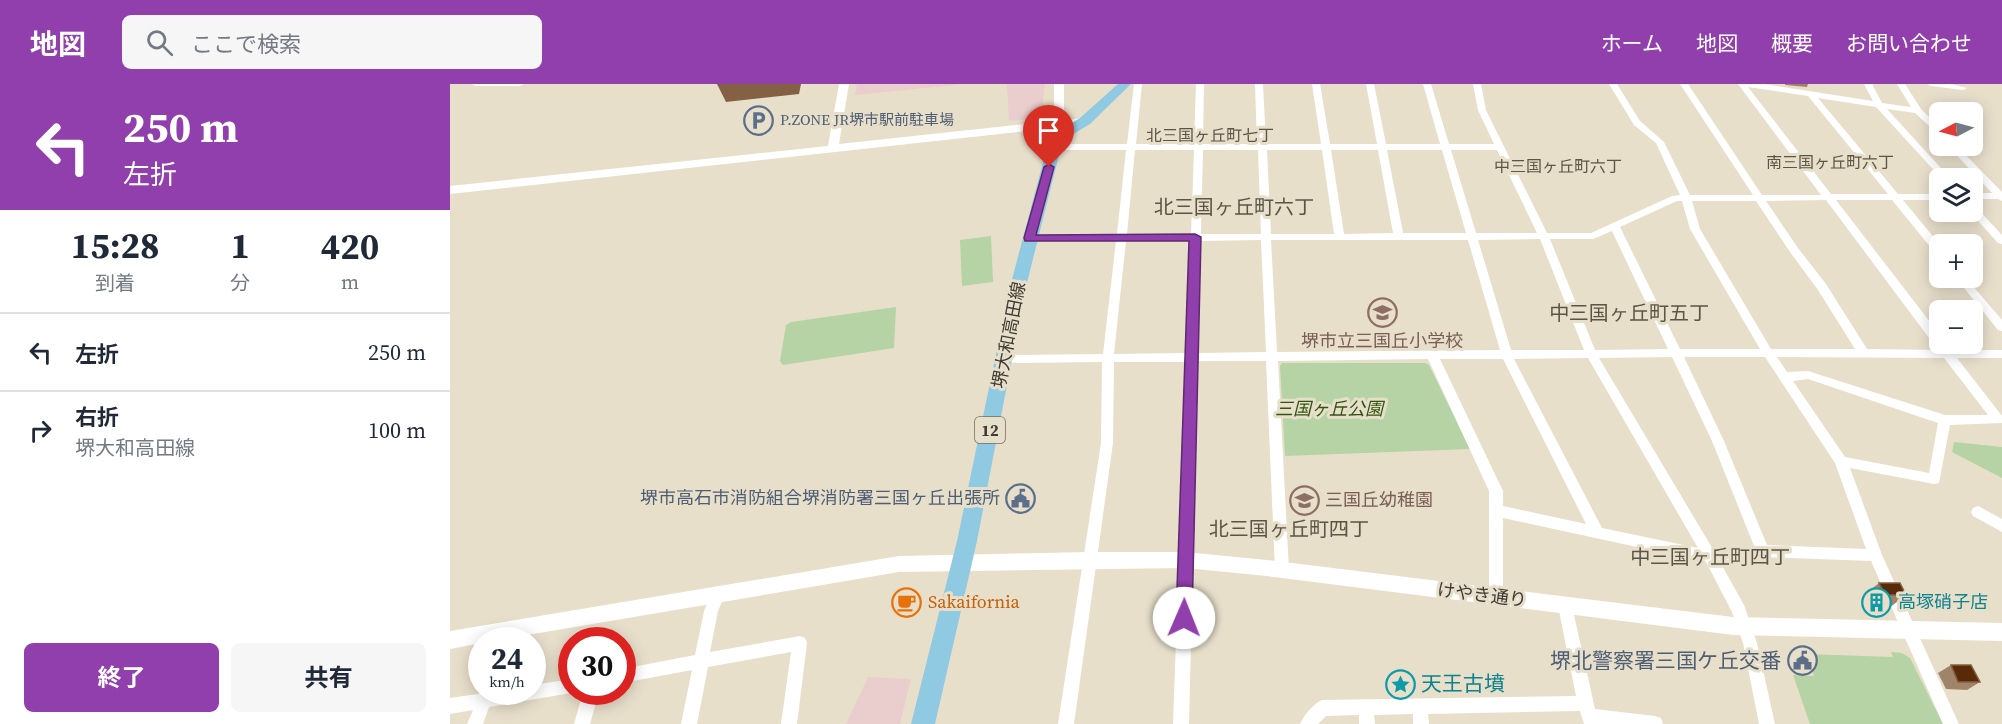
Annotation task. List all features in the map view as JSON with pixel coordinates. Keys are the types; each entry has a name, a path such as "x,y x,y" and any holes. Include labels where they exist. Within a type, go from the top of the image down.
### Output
{"main road":[{"path":"1058,136 1084,121 1125,84"},
{"name":"堺大和高田線","path":"923,724 962,564 1029,238 1058,136"}],"street":[{"path":"476,84 515,84"},
{"path":"833,149 844,84"},
{"path":"1058,136 1059,84"},
{"path":"1066,724 1107,443 1108,359 1138,84"},
{"path":"1181,724 1200,84"},
{"path":"1259,84 1282,570"},
{"path":"1316,84 1340,237"},
{"path":"1370,84 1399,237"},
{"path":"1426,84 1507,356 1596,530"},
{"path":"1477,84 1482,110 1544,237 1591,354 1739,610 1767,724"},
{"path":"1613,84 1637,123 1660,142 1686,197 1695,229 1769,355 1841,461 1875,555 1951,724"},
{"path":"1684,84 1759,198 1822,287 1864,354"},
{"path":"1742,84 2000,422"},
{"path":"1748,84 1810,94 1877,101 1918,111"},
{"path":"1862,84 1937,168"},
{"path":"1868,84 1877,101"},
{"path":"1901,84 1918,111 1929,122"},
{"path":"1931,84 1963,88"},
{"path":"1810,94 1929,239"},
{"path":"450,190 833,149 1058,136 1132,148 1500,147"},
{"path":"1962,156 2002,197"},
{"path":"1983,196 2002,197"},
{"path":"1029,238 1593,236 1676,198 1929,197"},
{"path":"1983,220 2002,241"},
{"path":"1615,226 1718,441 1763,552"},
{"path":"1969,288 2002,327"},
{"path":"1004,359 1432,357 1677,353 2002,354"},
{"path":"1432,357 1497,491 1496,597"},
{"path":"1784,377 1808,375 1945,420 2000,422"},
{"path":"1841,461 1934,479 1945,420"},
{"path":"1498,511 1596,530 1710,557 1763,552 1875,555"},
{"path":"1978,512 2002,526"},
{"name":"けやき通り","path":"450,640 899,564 1089,560 1185,560 1745,627 2002,632"},
{"path":"689,724 711,611 718,595"},
{"path":"1565,606 1589,714"},
{"path":"636,673 800,643 789,724"},
{"path":"450,706 468,703"},
{"path":"475,724 482,705"},
{"path":"582,724 587,705"},
{"path":"1420,706 1421,724"},
{"path":"1308,724 1322,708 1420,706 1589,714 1655,724"},
{"path":"1366,707 1367,724"}],"shaded area":[{"path":"857,84 964,84 855,95"},
{"path":"1007,84 1045,84 1042,113 1030,119 1009,121"},
{"path":"868,677 911,679 900,724 846,724"}],"green space":[{"path":"991,236 993,282 962,286 960,240"},
{"path":"896,307 894,348 783,365 780,361 786,325 791,322"},
{"name":"三国ヶ丘公園","path":"1282,363 1425,363 1429,365 1470,449 1285,456 1280,366"},
{"path":"1954,442 2002,447 2002,478 1952,452"},
{"path":"1891,652 1902,653 1910,658 1943,724 1810,724 1793,675 1814,676 1806,654 1893,657"}],"building":[{"path":"1879,583 1900,583 1906,595 1885,595"},
{"path":"1951,665 1971,665 1980,682 1958,682"}],"place":[{"name":"P.ZONE JR堺市駅前駐車場","path":"759,120"},
{"name":"堺市立三国丘小学校","path":"1382,312"},
{"name":"堺市高石市消防組合堺消防署三国ヶ丘出張所","path":"1021,498"},
{"name":"三国丘幼稚園","path":"1304,500"},
{"name":"Sakaifornia","path":"907,602"},
{"name":"高塚硝子店","path":"1877,602"},
{"name":"堺北警察署三国ケ丘交番","path":"1802,661"},
{"name":"天王古墳","path":"1400,684"}],"district":[{"name":"北三国ヶ丘町七丁","path":"1210,135"},
{"name":"南三国ヶ丘町六丁","path":"1830,162"},
{"name":"中三国ヶ丘町六丁","path":"1558,166"},
{"name":"北三国ヶ丘町六丁","path":"1234,207"},
{"name":"中三国ヶ丘町五丁","path":"1629,313"},
{"name":"北三国ヶ丘町四丁","path":"1289,529"},
{"name":"中三国ヶ丘町四丁","path":"1710,557"}],"route":[{"path":"1049,167 1029,238 1195,237 1184,618"}]}
